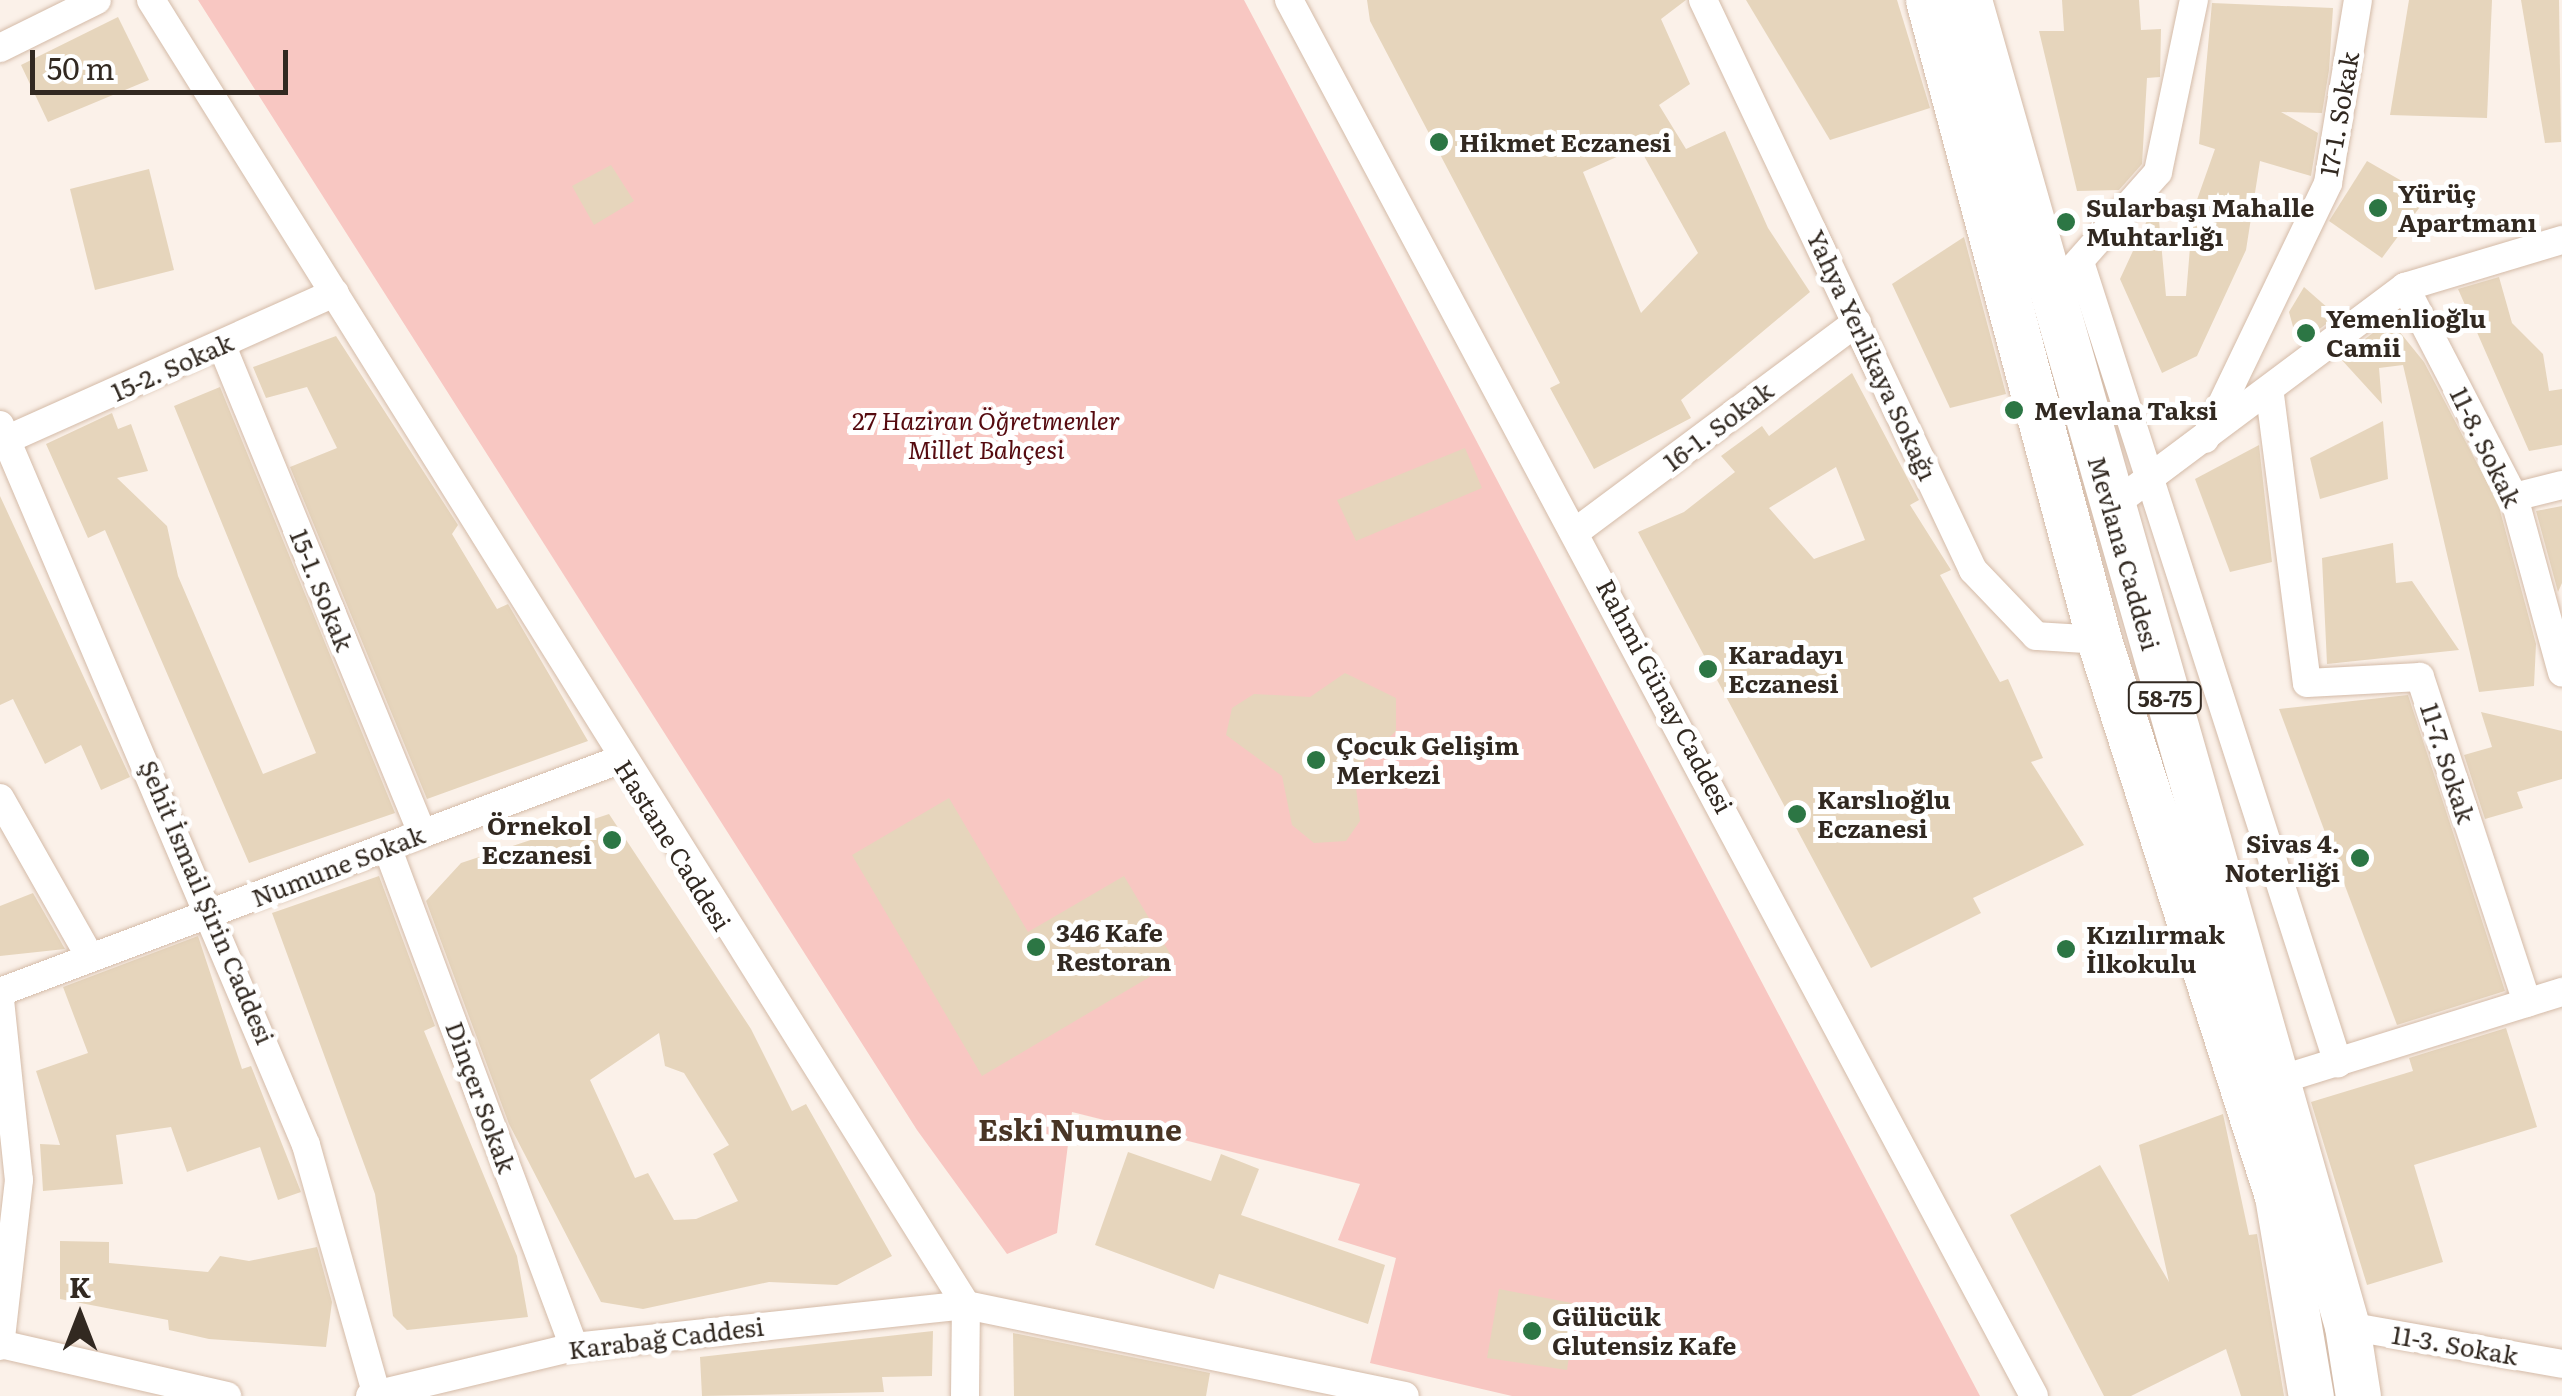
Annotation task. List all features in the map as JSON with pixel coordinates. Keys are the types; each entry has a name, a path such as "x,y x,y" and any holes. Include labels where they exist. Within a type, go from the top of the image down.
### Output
{"main road":[{"name":"Mevlana Caddesi","path":"1928,0 2100,640 2277,1196 2311,1396"},
{"name":"Mevlana Caddesi","path":"1968,0 2047,296 2112,506 2347,1326 2358,1396"}],"street":[{"path":"0,48 97,0"},
{"name":"Hastane Caddesi","path":"151,0 620,760 966,1304"},
{"name":"Rahmi Günay Caddesi","path":"1289,0 1578,530 2034,1396"},
{"name":"Yahya Yerlikaya Sokağı","path":"1703,0 1973,570 2036,636 2100,640"},
{"path":"2047,296 2158,172 2194,0"},
{"name":"17-1. Sokak","path":"2204,440 2328,182 2358,0"},
{"path":"2112,506 2270,395 2405,287 2562,240"},
{"path":"2080,262 2338,1063"},
{"name":"11-8. Sokak","path":"2405,287 2514,497 2562,672"},
{"name":"15-2. Sokak","path":"4,432 222,346 335,293"},
{"name":"16-1. Sokak","path":"1578,530 1857,322"},
{"name":"15-1. Sokak","path":"222,346 422,833"},
{"name":"11-7. Sokak","path":"2270,395 2307,683 2420,677 2526,1004"},
{"name":"Şehit İsmail Şirin Caddesi","path":"4,432 214,913 306,1145 373,1394"},
{"path":"2514,497 2562,485"},
{"name":"Numune Sokak","path":"0,992 89,955 214,913 620,760"},
{"path":"0,798 89,955"},
{"name":"Dinçer Sokak","path":"388,847 574,1347"},
{"path":"2276,1082 2562,992"},
{"path":"0,1000 9,1183 0,1345 227,1396"},
{"path":"965,1396 966,1304 1314,1386 1405,1396"},
{"name":"Karabağ Caddesi","path":"373,1394 574,1347 966,1304"},
{"name":"11-3. Sokak","path":"2347,1326 2562,1364"}],"green space":[{"name":"27 Haziran Öğretmenler Millet Bahçesi","path":"198,0 1244,0 1980,1396 1512,1396 1370,1363 1396,1258 1338,1240 1360,1184 1072,1112 1057,1233 1007,1254 917,1130"}],"building":[{"path":"1367,0 1686,0 1661,19 1690,84 1659,105 1686,149 1725,131 1768,228 1810,292 1681,400 1691,418 1594,469 1550,388 1560,383 1370,21","holes":["1639,147 1698,253 1641,313 1583,172"]},
{"path":"1746,0 1897,0 1930,108 1830,140"},
{"path":"2062,0 2139,0 2141,30 2161,29 2160,77 2147,78 2142,164 2119,190 2077,191 2039,31 2064,31"},
{"path":"2409,0 2492,0 2487,118 2390,115"},
{"path":"2521,0 2559,0 2561,142 2545,143"},
{"path":"2212,3 2333,8 2329,70 2322,113 2281,112 2318,133 2311,176 2260,161 2246,250 2197,356 2162,373 2120,279 2157,199 2166,296 2186,296 2193,211 2215,149 2199,144"},
{"path":"118,17 149,80 48,122 21,65"},
{"name":"Yürüç Apartmanı","path":"2367,161 2428,196 2382,258 2329,221"},
{"path":"611,165 634,201 594,225 572,186"},
{"path":"149,169 174,270 95,290 70,189"},
{"path":"1964,237 2006,394 1950,408 1892,284"},
{"path":"2499,277 2512,323 2543,354 2549,391 2562,389 2562,445 2529,451 2458,289"},
{"name":"Yemenlioğlu Camii","path":"2304,287 2337,316 2298,345 2289,312"},
{"path":"2390,320 2424,362 2498,503 2536,644 2534,686 2479,692 2403,365 2379,368 2382,404 2340,358"},
{"path":"336,336 458,525 452,534 497,609 508,604 588,741 427,799 290,467 337,448 307,387 266,398 253,367"},
{"path":"1852,373 1919,500 1910,505 1951,570 1940,575 2000,682 2008,679 2043,758 2031,762 2084,845 1973,898 1981,913 1871,968 1638,532 1684,512 1735,472 1721,456 1762,426 1769,436","holes":["1836,467 1865,540 1814,559 1769,508"]},
{"path":"220,387 395,813 249,863 105,530 88,538 46,444 112,413 118,429 131,424 148,471 117,478 167,526 178,576 263,774 316,753 174,406"},
{"path":"2383,421 2388,479 2320,499 2310,458"},
{"path":"2259,445 2272,562 2230,572 2195,479"},
{"path":"1465,448 1482,488 1356,541 1337,500"},
{"path":"0,496 130,777 101,790 81,745 45,764 13,699 0,705"},
{"path":"2562,506 2562,583 2558,592 2536,511"},
{"path":"2393,543 2396,583 2412,581 2459,650 2327,664 2322,558"},
{"name":"Çocuk Gelişim Merkezi","path":"1345,673 1396,698 1396,731 1354,771 1360,821 1346,841 1314,843 1292,825 1282,776 1226,735 1232,708 1254,694 1310,697"},
{"path":"2408,695 2505,991 2397,1025 2279,709"},
{"path":"2481,712 2562,731 2562,779 2517,792 2523,808 2485,819 2464,755 2492,747"},
{"name":"346 Kafe Restoran","path":"949,798 1028,932 1124,876 1175,962 982,1076 852,855"},
{"path":"609,814 751,1029 792,1111 806,1104 892,1256 837,1285 769,1282 643,1309 601,1302 509,1124 426,901 461,863","holes":["659,1033 665,1066 684,1073 729,1145 713,1154 738,1201 696,1219 674,1220 648,1173 635,1178 590,1080"]},
{"path":"379,876 435,1026 424,1031 517,1256 528,1317 407,1330 393,1316 375,1194 272,913"},
{"path":"33,893 65,949 0,956 0,906"},
{"path":"198,936 242,1069 251,1066 301,1192 278,1200 260,1147 187,1172 171,1127 116,1135 123,1184 43,1191 40,1144 60,1145 36,1071 88,1053 63,987"},
{"path":"2506,1028 2537,1127 2414,1165 2443,1262 2367,1285 2311,1102 2413,1071 2409,1058"},
{"path":"2223,1114 2249,1235 2257,1234 2284,1396 2241,1396 2226,1349 2131,1396 2104,1396 2010,1215 2100,1165 2169,1282 2139,1145"},
{"path":"1128,1152 1211,1181 1221,1154 1259,1169 1241,1215 1385,1265 1368,1324 1219,1274 1214,1289 1095,1245"},
{"path":"60,1241 109,1242 109,1263 208,1272 220,1256 249,1261 317,1247 332,1302 326,1347 209,1339 169,1330 168,1320 60,1299"},
{"name":"Gülücük Glutensiz Kafe","path":"1499,1289 1577,1304 1567,1370 1487,1358"},
{"path":"933,1331 932,1376 882,1377 884,1392 702,1396 700,1357"},
{"path":"1013,1333 1210,1373 1206,1396 1014,1396"}],"place":[{"name":"Hikmet Eczanesi","path":"1439,142"},
{"name":"Yürüç Apartmanı","path":"2378,208"},
{"name":"Sularbaşı Mahalle Muhtarlığı","path":"2066,222"},
{"name":"Yemenlioğlu Camii","path":"2306,333"},
{"name":"Mevlana Taksi","path":"2014,410"},
{"name":"Karadayı Eczanesi","path":"1708,669"},
{"name":"Çocuk Gelişim Merkezi","path":"1316,760"},
{"name":"Karslıoğlu Eczanesi","path":"1797,814"},
{"name":"Örnekol Eczanesi","path":"612,840"},
{"name":"Sivas 4. Noterliği","path":"2360,858"},
{"name":"346 Kafe Restoran","path":"1036,947"},
{"name":"Kızılırmak İlkokulu","path":"2066,949"},
{"name":"Gülücük Glutensiz Kafe","path":"1532,1331"}],"district":[{"name":"Eski Numune","path":"1080,1128"}]}
